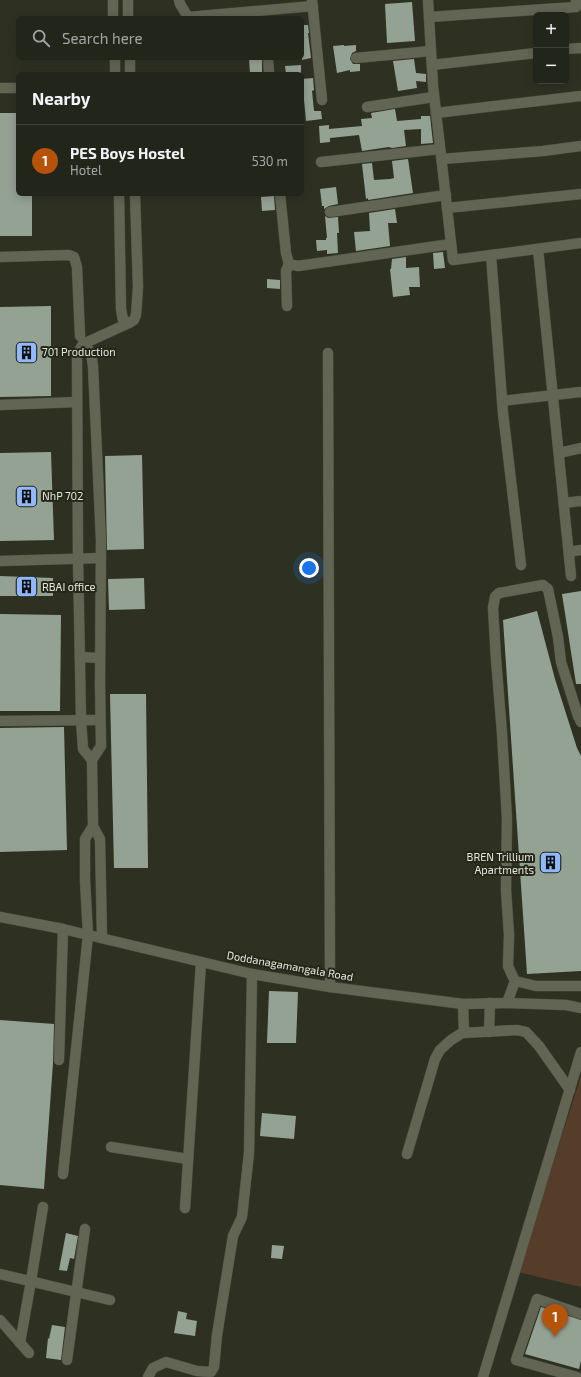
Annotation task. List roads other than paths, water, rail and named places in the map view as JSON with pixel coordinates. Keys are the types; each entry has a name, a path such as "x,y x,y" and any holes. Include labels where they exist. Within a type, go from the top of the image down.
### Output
{"street":[{"path":"113,0 113,16"},
{"path":"128,0 128,16"},
{"path":"179,0 187,16"},
{"path":"428,0 434,97 453,260 581,243"},
{"path":"429,17 576,7 576,0"},
{"path":"226,16 264,15 312,3 322,100"},
{"path":"569,49 581,48"},
{"path":"356,58 431,51"},
{"path":"432,65 533,53"},
{"path":"115,60 115,72"},
{"path":"130,60 130,72"},
{"path":"268,60 269,72"},
{"path":"0,88 16,88"},
{"path":"436,113 581,96"},
{"path":"367,107 434,97"},
{"path":"321,162 441,154 542,151 581,146"},
{"path":"447,208 581,194"},
{"path":"330,212 446,195"},
{"path":"119,196 122,310 123,320 129,323"},
{"path":"82,340 129,323 134,320 136,315 138,287 134,196"},
{"path":"280,196 286,253 289,264 286,271 287,306"},
{"path":"120,227 136,226"},
{"path":"289,264 298,266 451,244"},
{"path":"538,249 554,395 571,576"},
{"path":"491,255 502,401 521,565"},
{"path":"0,257 69,256 74,257 77,267 82,340 77,357 78,559 81,720 82,749 92,760"},
{"path":"62,1174 88,934 85,880 85,839 92,826 92,760 101,746 101,558 93,367 92,356 82,340"},
{"path":"328,353 330,986"},
{"path":"502,401 581,392"},
{"path":"0,405 77,402"},
{"path":"559,453 581,448"},
{"path":"564,503 581,501"},
{"path":"569,552 581,550"},
{"path":"0,561 101,558"},
{"path":"581,722 561,662 558,637 548,589 543,585 499,593 495,597 493,608 507,819 506,890 509,935 508,966 515,980 536,986 581,986"},
{"path":"80,658 100,658"},
{"path":"0,721 100,720"},
{"path":"92,826 100,839 102,938"},
{"name":"Doddanagamangala Road","path":"0,917 88,934 252,974 463,1004 507,1003 566,1005 581,1008"},
{"path":"59,1060 63,929"},
{"path":"185,1208 202,962"},
{"path":"148,1377 153,1368 166,1362 205,1372 211,1372 214,1367 217,1335 233,1236 242,1217 248,1153 252,974"},
{"path":"507,1003 515,980"},
{"path":"489,1032 490,1003"},
{"path":"463,1004 464,1033"},
{"path":"407,1154 435,1059 440,1050 451,1040 464,1033 517,1030 526,1032 539,1046 570,1090"},
{"path":"483,1377 581,1052"},
{"path":"111,1147 188,1159"},
{"path":"20,1343 42,1207"},
{"path":"67,1360 84,1229"},
{"path":"0,1274 110,1300"},
{"path":"577,1377 516,1360 537,1299 581,1314"},
{"path":"0,1320 29,1353"},
{"path":"538,1377 540,1366"}],"place":[{"name":"701 Production","path":"26,352"},
{"name":"NhP 702","path":"26,496"},
{"name":"RBAI office","path":"27,587"},
{"name":"BREN Trillium Apartments","path":"550,863"},
{"name":"PES Boys Hostel","path":"555,1337"}]}
